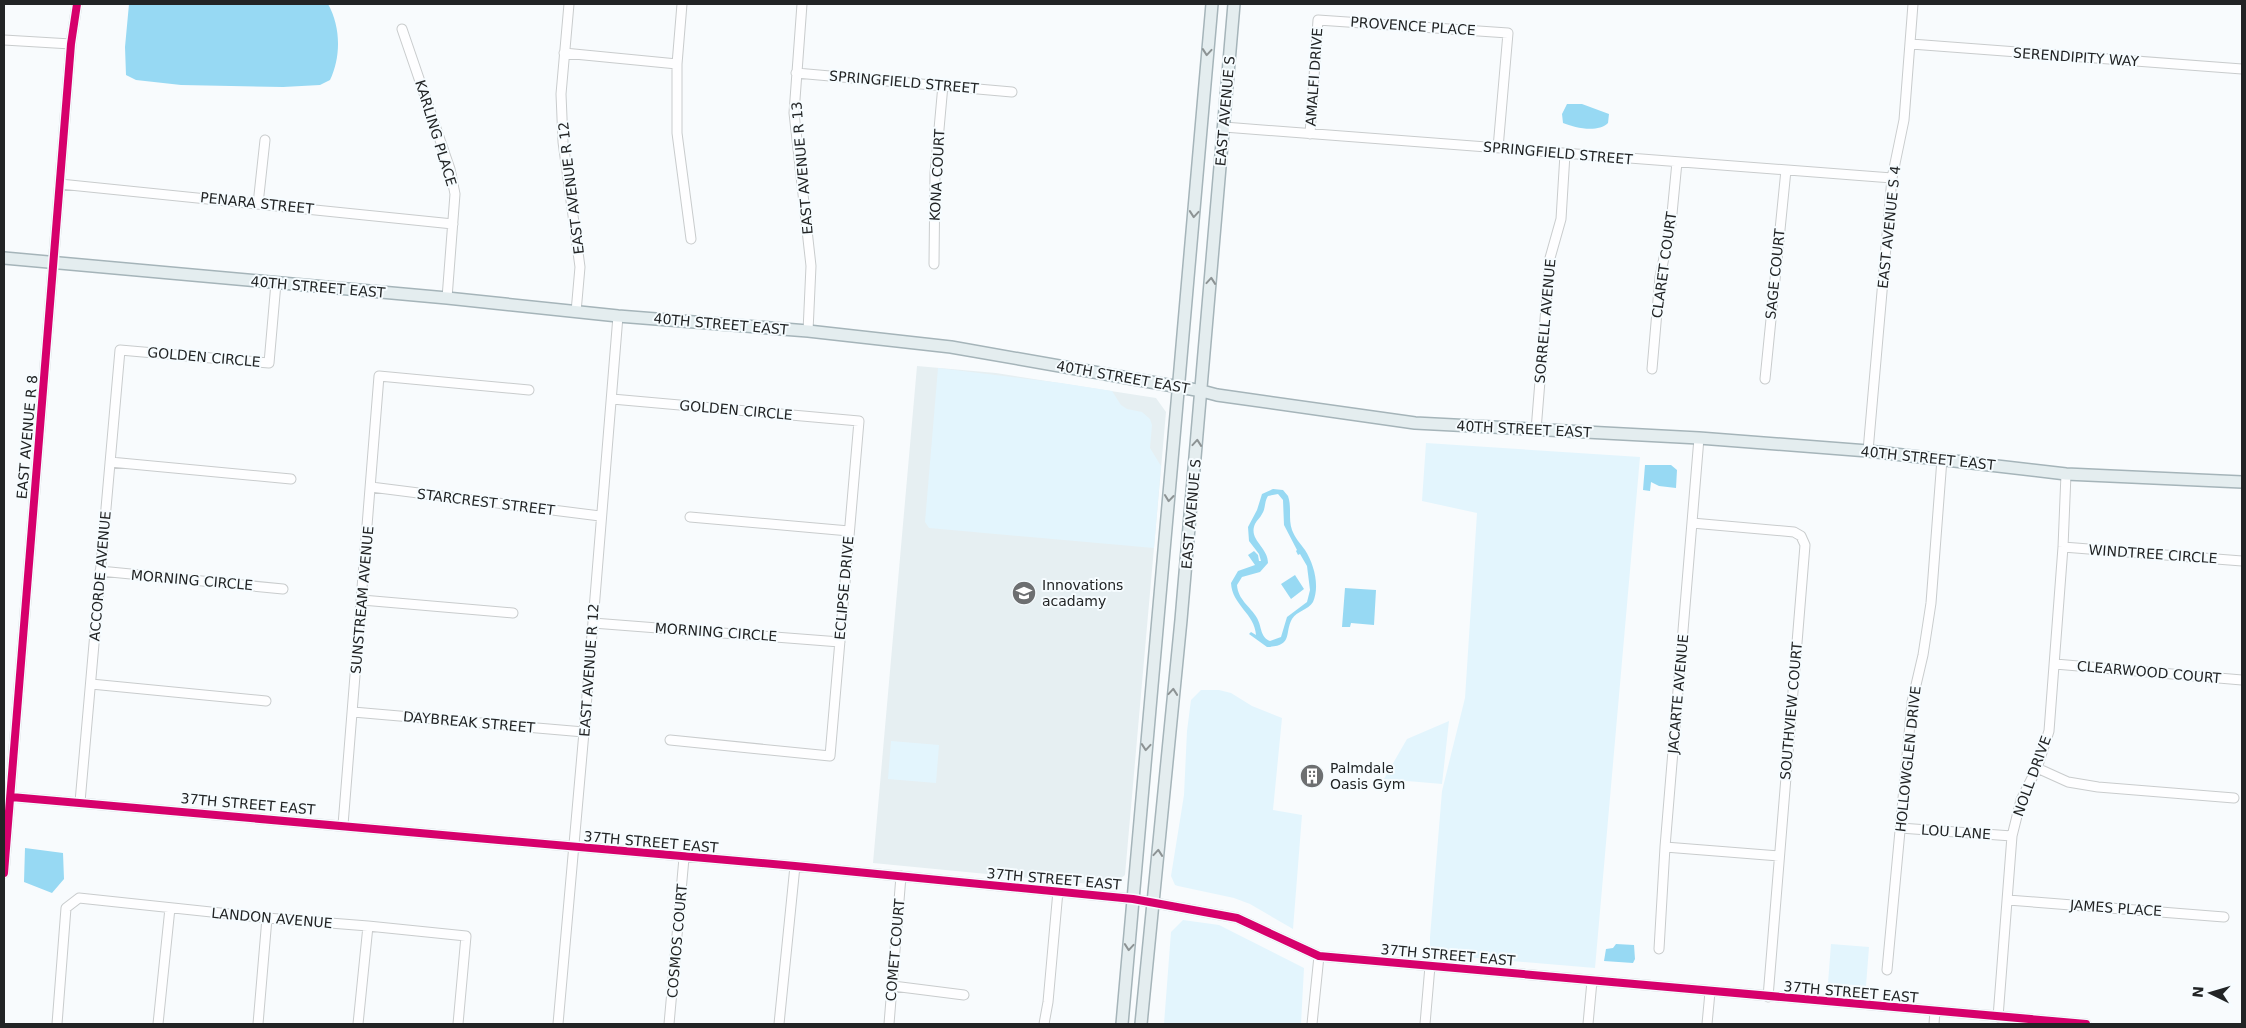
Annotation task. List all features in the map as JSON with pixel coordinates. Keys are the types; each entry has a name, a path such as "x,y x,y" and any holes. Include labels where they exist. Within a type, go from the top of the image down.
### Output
{"main road":[{"name":"EAST AVENUE S","path":"1122,1024 1212,4"},
{"name":"EAST AVENUE S","path":"1141,1024 1182,620 1234,4"},
{"name":"40TH STREET EAST","path":"4,258 446,298 618,316 808,331 951,347 1217,395 1380,419 1536,430 1699,438 1868,451 2066,474 2242,482"}],"street":[{"name":"EAST AVENUE R 8","path":"4,873 71,44 77,4"},
{"name":"EAST AVENUE R 12","path":"569,4 562,94 563,142 580,267 576,312"},
{"path":"682,4 677,64 677,133 691,239"},
{"name":"EAST AVENUE R 13","path":"802,4 794,112 811,266 808,331"},
{"name":"EAST AVENUE S 4","path":"1868,451 1892,178 1904,120 1913,4"},
{"name":"PROVENCE PLACE","path":"1318,20 1508,33 1498,148"},
{"name":"AMALFI DRIVE","path":"1310,134 1318,20"},
{"name":"KARLING PLACE","path":"402,30 450,169 455,194 446,298"},
{"path":"4,40 71,44"},
{"name":"SERENDIPITY WAY","path":"1911,44 2242,69"},
{"path":"564,53 677,64"},
{"name":"SPRINGFIELD STREET","path":"796,73 1012,92"},
{"name":"KONA COURT","path":"934,264 935,173 943,85"},
{"name":"SPRINGFIELD STREET","path":"1224,127 1892,178"},
{"path":"258,204 264,140"},
{"name":"SORRELL AVENUE","path":"1536,430 1550,258 1561,219 1565,154"},
{"name":"CLARET COURT","path":"1652,368 1660,277 1671,224 1677,162"},
{"name":"SAGE COURT","path":"1765,379 1786,170"},
{"name":"PENARA STREET","path":"60,184 453,224"},
{"name":"GOLDEN CIRCLE","path":"120,350 269,363 276,283"},
{"name":"EAST AVENUE R 12","path":"558,1024 618,316"},
{"name":"ACCORDE AVENUE","path":"80,802 120,350"},
{"name":"SUNSTREAM AVENUE","path":"343,825 379,376 529,390"},
{"name":"GOLDEN CIRCLE","path":"612,399 860,421"},
{"name":"ECLIPSE DRIVE","path":"670,740 830,756 860,421"},
{"name":"JACARTE AVENUE","path":"1658,950 1699,438"},
{"name":"HOLLOWGLEN DRIVE","path":"1887,970 1912,702 1923,655 1931,603 1942,459"},
{"path":"110,462 292,478"},
{"name":"NOLL DRIVE","path":"1998,1017 2012,836 2021,800 2037,768 2049,731 2063,548 2066,474"},
{"name":"STARCREST STREET","path":"371,487 600,516"},
{"path":"690,517 849,530"},
{"name":"SOUTHVIEW COURT","path":"1692,523 1794,532 1801,536 1805,545 1768,997"},
{"name":"WINDTREE CIRCLE","path":"2063,548 2242,561"},
{"name":"MORNING CIRCLE","path":"100,571 283,589"},
{"path":"362,600 513,613"},
{"name":"MORNING CIRCLE","path":"593,623 840,642"},
{"name":"CLEARWOOD COURT","path":"2055,664 2242,680"},
{"path":"91,684 266,701"},
{"name":"DAYBREAK STREET","path":"353,712 584,732"},
{"path":"2037,768 2068,782 2098,787 2234,798"},
{"name":"37TH STREET EAST","path":"11,797 343,825 684,858 795,866 1134,899 1237,918 1319,956 2086,1024"},
{"name":"LOU LANE","path":"1900,828 2012,836"},
{"path":"1665,847 1779,856"},
{"name":"COSMOS COURT","path":"669,1024 684,858"},
{"path":"779,1024 795,866"},
{"name":"COMET COURT","path":"889,1024 901,876"},
{"path":"1044,1024 1048,1002 1058,892"},
{"name":"LANDON AVENUE","path":"57,1024 66,908 79,898 267,918 466,936 458,1024"},
{"name":"JAMES PLACE","path":"2008,900 2224,917"},
{"path":"158,1024 170,908"},
{"path":"258,1024 267,918"},
{"path":"358,1024 368,926"},
{"path":"1312,1024 1319,956"},
{"path":"1425,1024 1430,966"},
{"path":"1588,1024 1592,981"},
{"path":"892,986 964,995"},
{"path":"1707,1024 1710,992"},
{"path":"1934,1024 1935,1012"}],"shaded area":[{"name":"Innovations acadamy","path":"917,366 996,373 1156,398 1166,412 1125,875 1111,886 873,863"},
{"path":"938,368 1112,391 1121,405 1127,409 1142,412 1150,419 1152,425 1150,448 1161,466 1154,548 929,528 925,522"},
{"path":"1426,443 1640,457 1595,968 1430,954 1442,791 1465,698 1477,513 1422,501"},
{"path":"1201,690 1219,690 1231,693 1252,706 1282,718 1273,810 1302,815 1293,929 1250,904 1234,898 1175,885 1171,876 1184,795 1187,731 1191,700"},
{"path":"1449,721 1442,784 1384,779 1407,739"},
{"path":"891,741 939,745 936,783 888,779"},
{"path":"1183,920 1219,925 1304,968 1301,1024 1164,1024 1171,932"},
{"path":"1831,944 1869,947 1866,986 1828,983"}],"water":[{"path":"129,4 328,4 335,22 338,42 334,71 330,80 320,85 283,87 181,85 136,80 126,75 125,47"},
{"path":"1567,104 1582,104 1609,114 1608,123 1593,129 1574,127 1563,123 1562,114"},
{"path":"1645,465 1671,465 1677,470 1676,488 1659,486 1651,482 1650,491 1643,490"},
{"path":"1273,489 1283,490 1288,496 1292,530 1308,556 1316,582 1313,602 1292,619 1285,641 1275,646 1267,647 1249,634 1251,632 1256,635 1255,628 1235,597 1231,583 1238,571 1255,565 1248,555 1254,551 1258,555 1259,561 1261,561 1259,554 1249,541 1248,527 1257,510 1262,494","holes":["1278,494 1283,500 1284,525 1298,555 1300,554 1307,566 1310,590 1307,602 1287,617 1281,637 1270,641 1264,637 1257,618 1242,599 1237,585 1242,577 1260,572 1268,563 1265,552 1254,535 1255,524 1263,512 1268,496"]},
{"path":"1295,575 1304,589 1291,599 1281,584"},
{"path":"1345,588 1376,590 1374,625 1351,623 1350,627 1342,627"},
{"path":"25,848 63,853 64,879 52,893 24,882"},
{"path":"1616,944 1634,945 1635,959 1633,963 1604,961 1606,949 1613,948"}],"cycle path":[{"path":"4,873 71,44 77,4"},
{"path":"11,797 795,866 1133,899 1237,918 1319,956 2086,1024"}],"place":[{"name":"Innovations acadamy","path":"1024,593"},
{"name":"Palmdale Oasis Gym","path":"1312,776"}]}
